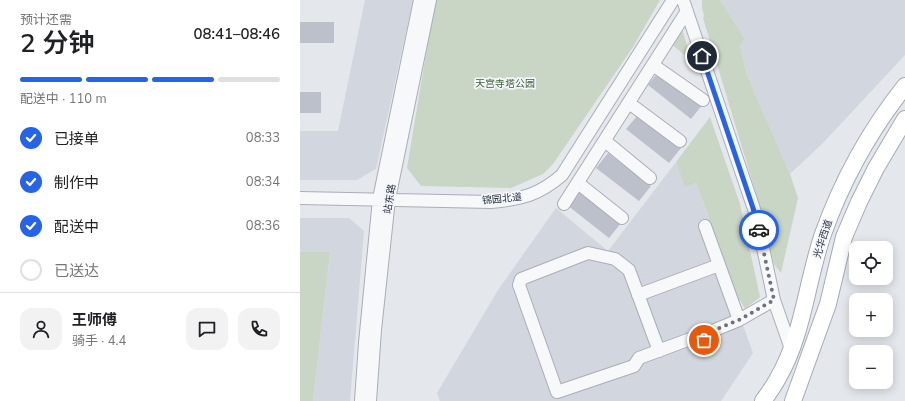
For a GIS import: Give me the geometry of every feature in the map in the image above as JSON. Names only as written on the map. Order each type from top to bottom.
[{"type":"main road","name":"光华西道","points":[[763,401],[779,378],[791,349],[823,235],[845,181],[860,152],[905,86]]},
{"type":"main road","name":"光华西道","points":[[793,401],[828,304],[844,237],[876,168],[905,119]]},
{"type":"street","name":"站东路","points":[[361,401],[365,343],[384,199],[420,0]]},
{"type":"street","name":"站东路","points":[[370,401],[384,199],[430,0]]},
{"type":"street","name":"锦园北道","points":[[300,198],[492,202],[517,200],[534,194],[550,185],[562,175],[673,0]]},
{"type":"street","points":[[564,204],[653,65],[685,5]]},
{"type":"street","points":[[685,5],[756,215],[774,300],[791,349]]},
{"type":"street","points":[[653,65],[703,100]]},
{"type":"street","points":[[629,103],[680,141]]},
{"type":"street","points":[[605,141],[650,178]]},
{"type":"street","points":[[578,183],[622,218]]},
{"type":"street","points":[[705,226],[739,320]]},
{"type":"street","points":[[659,350],[629,270],[615,258],[588,253],[521,279],[519,285],[557,392],[634,366],[639,358],[693,338],[693,334],[696,331],[702,331],[705,334],[739,320],[774,300]]},
{"type":"street","points":[[638,295],[719,265]]},
{"type":"shaded area","points":[[365,0],[413,0],[376,169],[357,180],[300,180],[300,131],[338,131]]},
{"type":"shaded area","points":[[720,0],[905,0],[905,55],[823,143],[790,174],[747,75],[740,46],[745,39]]},
{"type":"shaded area","points":[[676,162],[685,186],[696,183],[709,219],[705,220],[753,353],[721,401],[440,401],[437,393],[498,290],[556,208],[608,251]]},
{"type":"shaded area","points":[[300,218],[349,218],[364,231],[350,401],[313,401],[330,253],[300,252]]},
{"type":"green space","name":"天宫寺塔公园","points":[[435,0],[660,0],[633,47],[553,164],[543,174],[511,188],[421,186],[407,168]]},
{"type":"green space","points":[[702,0],[720,0],[745,39],[740,46],[747,75],[790,174],[798,198],[781,273],[774,264],[757,197],[703,18]]},
{"type":"green space","points":[[681,26],[692,61],[671,44]]},
{"type":"green space","points":[[710,117],[740,204],[760,297],[745,309],[740,300],[734,302],[705,219],[709,218],[696,183],[685,187],[676,162]]},
{"type":"green space","points":[[300,252],[330,252],[313,401],[300,401]]},
{"type":"building","points":[[300,22],[334,22],[334,43],[300,43]]},
{"type":"building","points":[[660,70],[703,104],[691,119],[648,85]]},
{"type":"building","points":[[300,92],[321,92],[321,113],[300,113]]},
{"type":"building","points":[[638,115],[681,148],[669,163],[626,129]]},
{"type":"building","points":[[608,153],[651,186],[639,201],[596,168]]},
{"type":"building","points":[[578,190],[621,223],[609,238],[567,205]]},
{"type":"way so far","points":[[704,340],[705,334],[739,320],[774,300],[759,230]]},
{"type":"route","points":[[702,56],[756,215],[759,230]]}]
